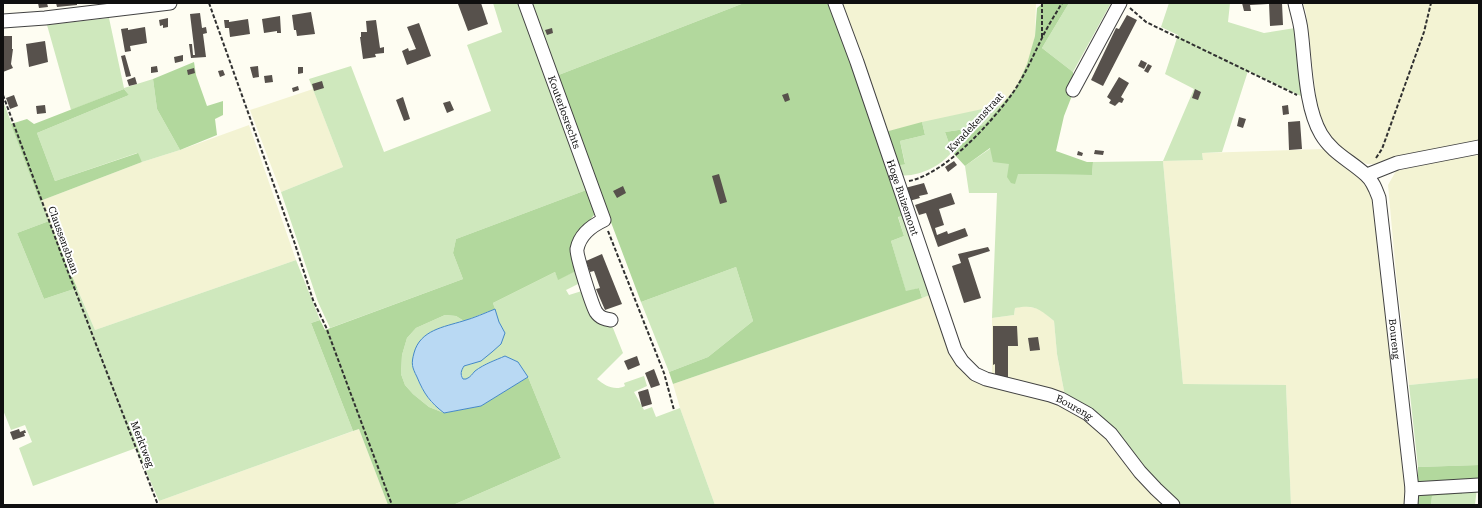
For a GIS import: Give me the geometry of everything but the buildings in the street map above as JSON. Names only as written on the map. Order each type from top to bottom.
[{"type":"street","points":[[3,20],[82,8],[170,3]]},
{"type":"street","name":"Kouterlosrechts","points":[[525,3],[604,220]]},
{"type":"street","name":"Hoge Buizemont","points":[[835,3],[955,350],[968,368],[975,374],[986,379]]},
{"type":"street","name":"Boureng","points":[[1295,3],[1301,27],[1309,101],[1314,119],[1321,135],[1340,156],[1367,175],[1374,185],[1379,198],[1412,489],[1411,505]]},
{"type":"street","points":[[1073,90],[1124,5]]},
{"type":"street","points":[[1367,175],[1397,163],[1479,147]]},
{"type":"street","points":[[604,220],[590,227],[581,238],[577,250],[579,262],[596,312],[602,319],[612,320]]},
{"type":"street","name":"Boureng","points":[[986,379],[1050,395],[1068,402],[1088,414],[1111,434],[1140,472],[1173,505]]},
{"type":"street","points":[[1412,489],[1479,485]]},
{"type":"path","points":[[209,3],[295,244],[313,300],[326,327],[392,505]]},
{"type":"path","points":[[1042,3],[1042,39]]},
{"type":"path","name":"Kwadekenstraat","points":[[898,184],[920,179],[957,155],[994,116],[1012,94],[1062,3]]},
{"type":"path","points":[[1367,175],[1382,149],[1424,32],[1431,3]]},
{"type":"path","points":[[1124,5],[1146,22],[1309,101]]},
{"type":"path","name":"Claussensbaan","points":[[3,95],[113,389]]},
{"type":"path","points":[[604,220],[664,373],[674,410]]},
{"type":"path","name":"Merktweg","points":[[113,389],[158,505]]},
{"type":"green space","points":[[493,3],[519,3],[589,189],[456,239],[453,253],[463,279],[330,328],[318,302],[281,192],[343,167],[309,79],[351,66],[384,152],[491,111],[467,45],[502,32]]},
{"type":"green space","points":[[531,3],[744,3],[556,76]]},
{"type":"green space","points":[[744,3],[830,3],[905,214],[898,217],[904,236],[891,241],[906,291],[919,288],[922,298],[673,384],[669,372],[708,357],[753,321],[736,267],[641,302],[556,76]]},
{"type":"green space","points":[[840,3],[1036,3],[1035,36],[1028,64],[1016,88],[1001,105],[885,132]]},
{"type":"green space","points":[[1043,3],[1069,3],[1042,48],[1073,72],[1073,93],[1064,116],[1056,151],[1087,162],[1093,162],[1092,175],[1018,174],[1015,184],[1011,183],[1007,177],[1009,164],[993,162],[990,148],[965,166],[952,152],[945,132],[984,125],[1016,88],[1027,64],[1035,36],[1037,8]]},
{"type":"green space","points":[[1069,3],[1111,3],[1073,72],[1042,48]]},
{"type":"green space","points":[[1169,3],[1230,3],[1228,22],[1264,33],[1295,28],[1305,98],[1248,71],[1222,152],[1202,153],[1203,160],[1163,161],[1194,89],[1165,74],[1178,35],[1161,27]]},
{"type":"green space","points":[[1303,3],[1479,3],[1479,144],[1379,164],[1367,164],[1346,154],[1328,133],[1320,116],[1316,97],[1306,12]]},
{"type":"green space","points":[[109,18],[124,88],[153,79],[157,109],[180,150],[142,162],[137,153],[55,181],[37,133],[129,95],[124,89],[71,110],[47,25]]},
{"type":"green space","points":[[194,62],[196,75],[207,106],[223,101],[223,115],[215,119],[217,135],[180,150],[157,109],[153,79]]},
{"type":"green space","points":[[124,89],[129,95],[37,133],[55,181],[138,153],[142,162],[40,201],[11,124],[27,119],[34,124]]},
{"type":"green space","points":[[313,89],[343,167],[281,192],[250,110]]},
{"type":"green space","points":[[3,101],[49,221],[17,233],[44,299],[77,288],[95,330],[296,260],[320,320],[311,323],[353,431],[159,501],[136,448],[33,486],[19,448],[32,442],[25,425],[11,430],[3,410]]},
{"type":"green space","points":[[1001,105],[984,125],[945,132],[952,152],[942,162],[921,173],[913,175],[899,175],[896,166],[905,163],[900,141],[925,135],[922,122]]},
{"type":"green space","points":[[922,122],[925,135],[900,141],[905,164],[896,166],[885,132]]},
{"type":"green space","points":[[249,125],[296,260],[95,330],[40,201],[142,162]]},
{"type":"green space","points":[[991,148],[1009,163],[1018,174],[1092,175],[1093,162],[1163,161],[1183,384],[1286,385],[1291,505],[1182,505],[1065,396],[1057,354],[1054,321],[1045,313],[1032,307],[1015,308],[1014,315],[992,318],[997,193],[969,193],[965,166]]},
{"type":"green space","points":[[1323,149],[1364,181],[1373,198],[1376,214],[1393,381],[1408,480],[1407,505],[1291,505],[1286,385],[1183,384],[1163,161],[1203,160],[1202,153]]},
{"type":"green space","points":[[1479,155],[1479,378],[1409,385],[1396,273],[1388,185],[1396,171],[1454,158]]},
{"type":"green space","points":[[589,189],[597,209],[594,215],[577,235],[578,270],[558,280],[555,272],[493,303],[495,309],[464,321],[456,316],[445,315],[416,328],[407,338],[402,355],[401,374],[405,385],[413,394],[429,407],[444,413],[481,406],[528,377],[561,458],[453,505],[388,505],[359,429],[353,431],[311,323],[320,320],[325,330],[463,279],[453,253],[456,239]]},
{"type":"green space","points":[[905,214],[930,295],[922,298],[919,288],[906,292],[891,241],[904,236],[898,216]]},
{"type":"green space","points":[[49,221],[77,288],[44,299],[17,233]]},
{"type":"green space","points":[[736,267],[753,321],[708,357],[669,372],[641,302]]},
{"type":"green space","points":[[578,270],[582,282],[566,290],[569,295],[585,290],[611,323],[623,353],[597,379],[607,386],[618,388],[625,386],[624,383],[644,376],[647,386],[634,392],[644,410],[652,407],[656,417],[680,408],[715,505],[453,505],[561,458],[528,377],[518,362],[505,356],[482,366],[466,379],[463,379],[461,371],[464,366],[472,364],[505,333],[499,322],[493,303],[555,272],[558,279]]},
{"type":"green space","points":[[930,295],[963,368],[1053,399],[1099,428],[1169,505],[715,505],[680,408],[673,384]]},
{"type":"green space","points":[[1024,306],[1040,309],[1054,321],[1057,354],[1065,396],[992,375],[992,318],[1014,315],[1015,308]]},
{"type":"green space","points":[[445,315],[456,316],[464,321],[438,329],[412,365],[421,387],[431,402],[444,413],[429,407],[413,394],[405,385],[401,374],[402,355],[407,338],[416,328]]},
{"type":"green space","points":[[1479,378],[1479,465],[1418,467],[1409,385]]},
{"type":"green space","points":[[359,429],[388,505],[160,505],[159,501]]},
{"type":"green space","points":[[1479,465],[1479,480],[1462,481],[1462,494],[1432,496],[1431,505],[1418,505],[1418,467]]},
{"type":"green space","points":[[1477,487],[1475,505],[1431,505],[1432,496],[1462,494],[1462,489]]},
{"type":"water","points":[[495,309],[499,322],[505,333],[501,344],[481,361],[464,366],[461,376],[463,379],[466,379],[482,366],[505,356],[518,362],[528,377],[481,406],[444,413],[428,397],[414,371],[412,360],[417,345],[427,334]]}]
